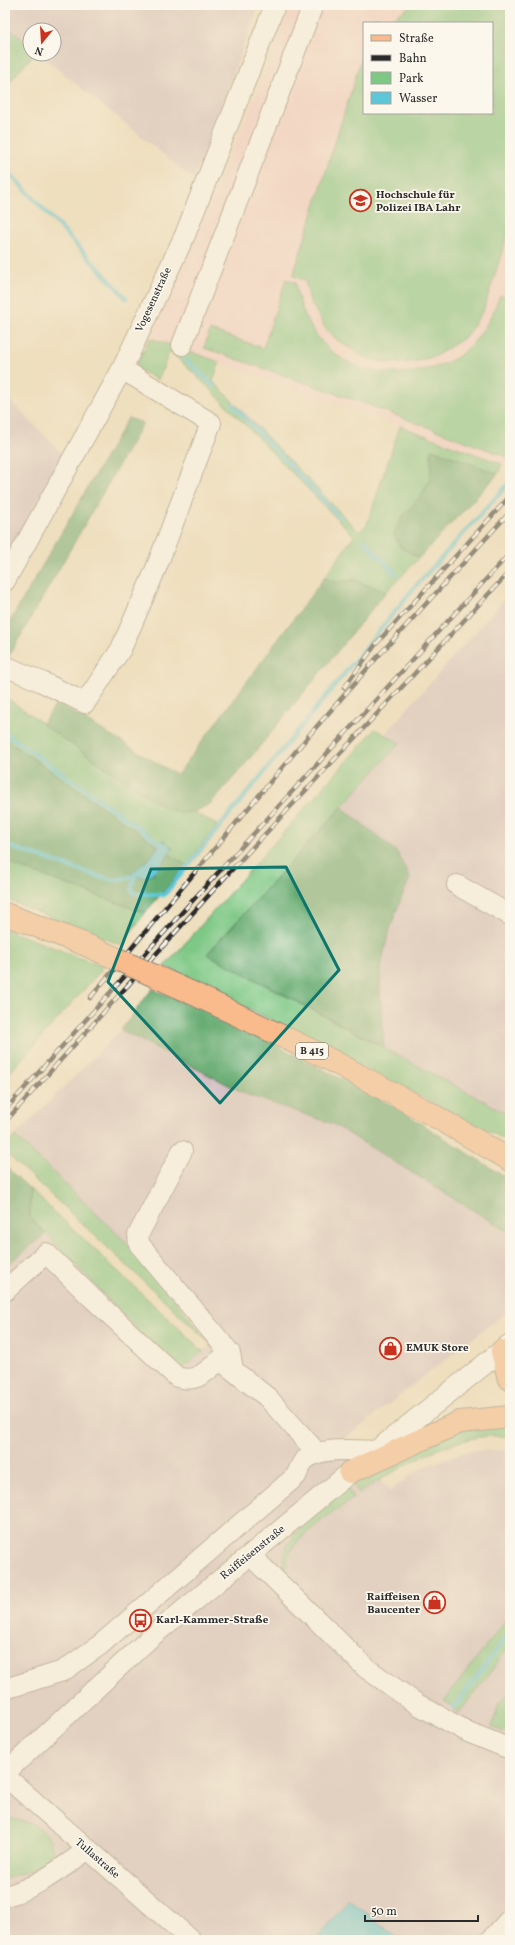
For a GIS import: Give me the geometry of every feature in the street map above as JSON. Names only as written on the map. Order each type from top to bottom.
[{"type":"main road","name":"B 415","points":[[5,914],[84,944],[190,992],[325,1057],[430,1114],[510,1160]]},
{"type":"main road","points":[[507,1351],[510,1379]]},
{"type":"main road","points":[[350,1472],[460,1422],[510,1417]]},
{"type":"street","name":"Vogesenstraße","points":[[5,581],[122,369],[185,235],[276,5]]},
{"type":"street","points":[[182,345],[313,5]]},
{"type":"street","points":[[5,666],[85,703],[121,649],[155,571],[210,423],[122,369]]},
{"type":"street","points":[[457,885],[510,915]]},
{"type":"street","points":[[5,1291],[46,1253],[90,1297],[178,1377],[189,1380],[200,1377],[227,1364],[230,1353],[139,1244],[138,1235],[182,1151]]},
{"type":"street","name":"Raiffeisenstraße","points":[[5,1773],[152,1637],[376,1451],[507,1351]]},
{"type":"street","points":[[227,1364],[267,1397],[318,1454]]},
{"type":"street","points":[[5,1689],[63,1671],[100,1645],[296,1476],[303,1462],[318,1454],[347,1449],[376,1451]]},
{"type":"street","points":[[251,1556],[366,1668],[424,1707],[468,1732],[510,1749]]},
{"type":"street","name":"Tullastraße","points":[[5,1776],[87,1850],[191,1940]]},
{"type":"street","points":[[5,1896],[18,1893],[61,1869],[87,1850]]},
{"type":"street","points":[[491,1940],[510,1918]]},
{"type":"highlighted area","points":[[286,867],[339,970],[220,1103],[108,982],[151,869]]},
{"type":"shaded area","points":[[5,5],[259,5],[194,179],[49,62],[62,62],[62,22],[22,22],[22,39],[5,24]]},
{"type":"shaded area","name":"Hochschule für Polizei IBA Lahr","points":[[289,5],[510,5],[510,467],[400,426],[150,338],[174,289],[271,59]]},
{"type":"shaded area","points":[[5,395],[63,454],[5,559]]},
{"type":"shaded area","points":[[510,593],[510,1115],[207,954],[400,743],[385,734]]},
{"type":"shaded area","points":[[121,1030],[248,1095],[333,1124],[510,1233],[510,1309],[343,1440],[390,1491],[419,1469],[466,1451],[510,1450],[510,1615],[444,1701],[459,1713],[510,1646],[510,1940],[5,1940],[5,1267],[45,1234],[171,1365],[183,1369],[214,1342],[130,1246],[15,1136]]},
{"type":"green space","points":[[412,5],[499,5],[510,11],[510,227],[484,309],[464,338],[436,356],[418,361],[400,363],[383,362],[365,358],[337,340],[325,328],[310,301],[305,280],[293,276],[363,53],[363,114],[493,114],[493,22],[373,22],[375,17],[389,21]]},
{"type":"green space","points":[[5,24],[22,39],[22,62],[27,62],[5,87]]},
{"type":"green space","points":[[286,279],[295,282],[300,303],[308,322],[319,339],[333,352],[349,363],[368,370],[388,373],[423,370],[441,365],[457,357],[478,337],[493,313],[500,295],[510,299],[510,458],[355,400],[204,348],[210,330],[263,348]]},
{"type":"green space","points":[[150,338],[220,362],[213,381],[359,532],[367,524],[400,426],[502,464],[498,474],[432,449],[431,471],[427,485],[415,503],[401,519],[400,547],[419,558],[386,592],[355,580],[336,582],[324,578],[354,536],[210,389],[170,351],[158,380],[135,368]]},
{"type":"green space","points":[[128,418],[143,423],[5,663],[5,630]]},
{"type":"green space","points":[[432,449],[498,474],[419,558],[400,547],[394,535],[401,520],[426,488],[430,474]]},
{"type":"green space","points":[[324,578],[336,582],[355,580],[386,592],[242,768],[210,804],[194,812],[182,813],[165,808],[42,724],[57,703],[177,775]]},
{"type":"green space","points":[[5,697],[165,808],[182,813],[194,812],[217,825],[186,865],[169,854],[173,848],[162,840],[158,846],[5,739]]},
{"type":"green space","points":[[375,729],[400,743],[207,954],[510,1115],[510,1142],[165,966]]},
{"type":"green space","points":[[5,739],[158,846],[150,858],[132,873],[154,873],[169,854],[186,865],[145,913],[5,862]]},
{"type":"green space","points":[[342,807],[397,852],[410,878],[389,932],[383,960],[380,1004],[384,1047],[207,954]]},
{"type":"green space","points":[[5,862],[145,913],[121,945],[5,899]]},
{"type":"green space","points":[[5,929],[104,967],[5,1078]]},
{"type":"green space","points":[[152,989],[222,1017],[397,1108],[510,1180],[510,1233],[333,1124],[248,1095],[121,1030]]},
{"type":"green space","points":[[15,1136],[130,1246],[211,1344],[5,1152],[5,1147]]},
{"type":"green space","points":[[5,1166],[30,1189],[30,1217],[45,1234],[5,1267]]},
{"type":"green space","points":[[30,1189],[203,1351],[183,1369],[171,1365],[30,1217]]},
{"type":"green space","points":[[510,1424],[510,1437],[491,1436],[451,1444],[431,1452],[393,1472],[359,1493],[353,1484],[379,1466],[460,1430]]},
{"type":"green space","points":[[347,1488],[354,1498],[324,1519],[302,1537],[294,1547],[289,1556],[287,1566],[284,1568],[282,1566],[286,1547],[305,1521]]},
{"type":"green space","points":[[510,1615],[510,1646],[459,1713],[444,1701]]},
{"type":"green space","points":[[510,1692],[510,1734],[492,1727],[499,1704]]},
{"type":"green space","points":[[9,1818],[23,1821],[42,1830],[50,1841],[52,1851],[48,1864],[5,1879],[5,1819]]},
{"type":"water","points":[[163,840],[173,848],[161,865],[150,875],[144,877],[138,877],[131,873],[150,858]]},
{"type":"water","points":[[349,1899],[400,1940],[316,1940]]},
{"type":"waterway","points":[[5,168],[126,298]]},
{"type":"waterway","points":[[186,360],[214,386]]},
{"type":"waterway","points":[[233,405],[340,518]]},
{"type":"waterway","points":[[5,845],[97,876],[115,880],[135,876],[131,890],[135,893],[164,895],[414,588],[510,482]]},
{"type":"waterway","points":[[363,540],[396,574]]},
{"type":"waterway","points":[[5,733],[160,843]]},
{"type":"waterway","points":[[454,1707],[510,1632]]},
{"type":"railway","points":[[344,688],[376,644],[510,496]]},
{"type":"railway","points":[[90,998],[311,733],[381,653],[510,512]]},
{"type":"railway","points":[[5,1110],[194,899],[510,553]]},
{"type":"railway","points":[[5,1122],[226,876],[510,571]]},
{"type":"place","name":"Hochschule für Polizei IBA Lahr","points":[[361,201]]},
{"type":"place","name":"EMUK Store","points":[[391,1348]]},
{"type":"place","name":"Raiffeisen Baucenter","points":[[435,1603]]},
{"type":"place","name":"Karl-Kammer-Straße","points":[[141,1620]]}]
